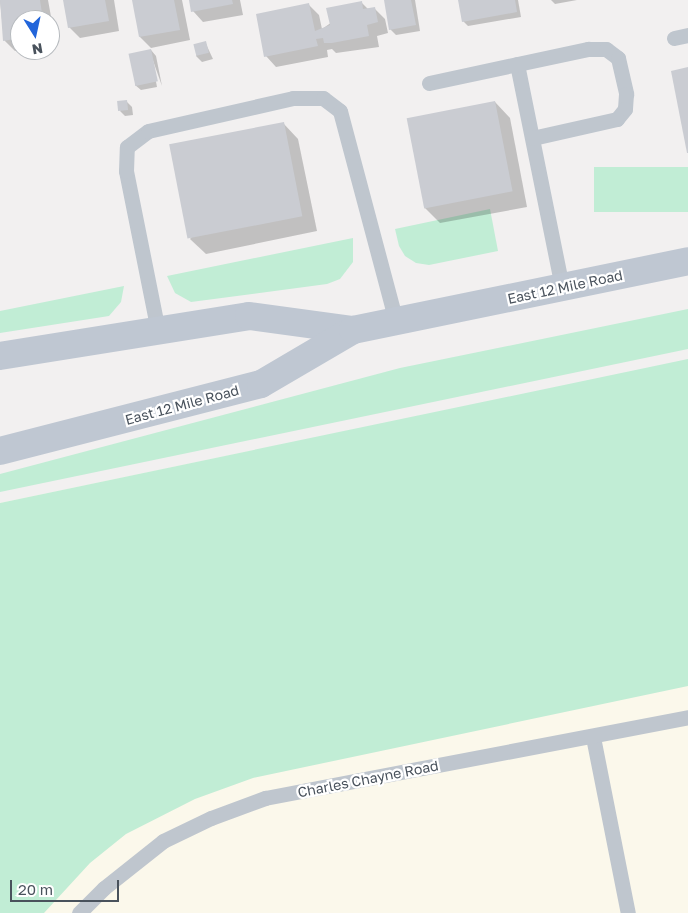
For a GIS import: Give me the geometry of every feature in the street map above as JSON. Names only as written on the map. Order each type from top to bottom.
[{"type":"main road","name":"East 12 Mile Road","points":[[0,451],[261,384],[353,330],[688,261]]},
{"type":"main road","name":"East 12 Mile Road","points":[[0,356],[249,316],[353,330]]},
{"type":"lane","points":[[429,83],[517,64],[606,48],[618,58],[626,94],[625,109],[617,119],[533,138]]},
{"type":"lane","points":[[517,64],[562,287]]},
{"type":"lane","points":[[158,331],[126,170],[127,147],[148,130],[293,98],[323,98],[340,111],[396,321]]},
{"type":"lane","name":"Charles Chayne Road","points":[[79,913],[104,888],[163,841],[211,818],[265,798],[593,737],[688,716]]},
{"type":"lane","points":[[593,737],[628,913]]},
{"type":"shaded area","points":[[688,360],[688,913],[0,913],[0,503]]},
{"type":"green space","points":[[594,167],[688,167],[688,212],[594,212]]},
{"type":"green space","points":[[490,209],[498,251],[429,265],[416,263],[405,256],[399,246],[395,229]]},
{"type":"green space","points":[[353,238],[353,262],[340,279],[327,284],[191,302],[175,293],[167,276]]},
{"type":"green space","points":[[124,286],[121,302],[109,316],[0,333],[0,311]]},
{"type":"green space","points":[[688,309],[688,349],[0,492],[0,474],[400,368]]},
{"type":"green space","points":[[688,359],[688,686],[253,778],[195,799],[126,834],[90,863],[44,913],[0,913],[0,503]]},
{"type":"building","points":[[0,0],[40,0],[42,10],[10,10],[10,40],[3,41]]},
{"type":"building","points":[[63,0],[105,0],[109,21],[68,28]]},
{"type":"building","points":[[132,0],[174,0],[180,30],[139,37]]},
{"type":"building","points":[[189,0],[232,0],[233,4],[191,12]]},
{"type":"building","points":[[384,0],[411,0],[416,25],[389,30]]},
{"type":"building","points":[[458,0],[515,0],[517,12],[462,22]]},
{"type":"building","points":[[362,1],[363,9],[375,7],[378,22],[367,25],[369,36],[332,43],[324,43],[323,38],[316,39],[318,46],[264,57],[256,14],[309,3],[315,31],[330,25],[326,8]]},
{"type":"building","points":[[206,41],[209,53],[196,56],[193,44]]},
{"type":"building","points":[[151,49],[158,81],[135,86],[129,54]]},
{"type":"building","points":[[688,67],[688,153],[687,153],[671,71]]},
{"type":"building","points":[[127,100],[128,110],[118,111],[117,101]]},
{"type":"building","points":[[495,101],[513,191],[424,208],[407,118]]},
{"type":"building","points":[[284,122],[302,216],[187,239],[169,144]]}]
